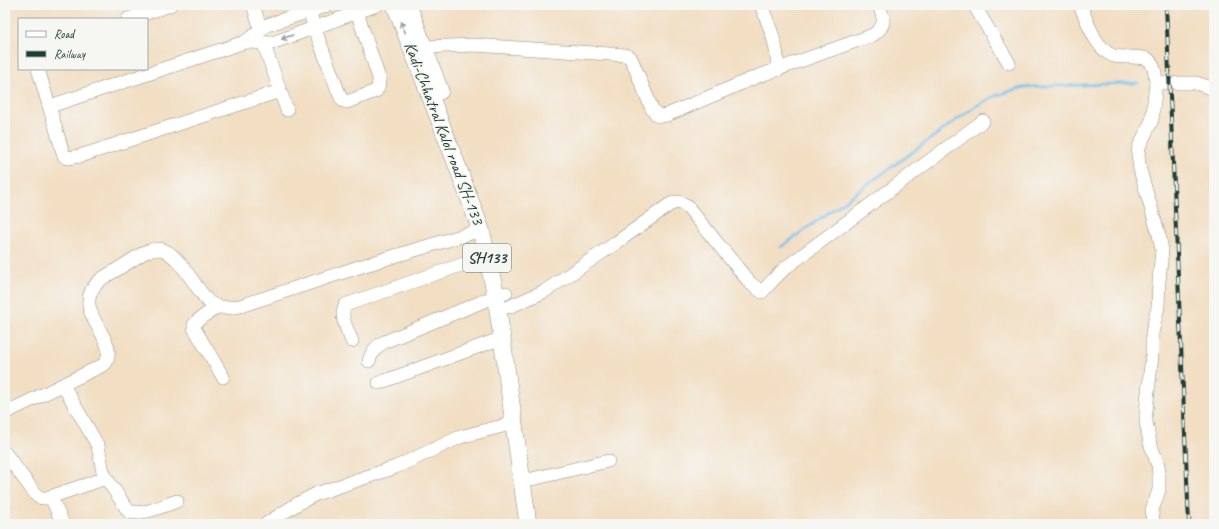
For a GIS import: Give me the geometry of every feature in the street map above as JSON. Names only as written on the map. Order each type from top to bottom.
[{"type":"main road","name":"Kadi-Chhatral Kalol road SH-133","points":[[394,5],[481,230],[487,256],[503,299],[502,338],[528,524]]},
{"type":"main road","name":"Kadi-Chhatral Kalol road SH-133","points":[[408,5],[490,227],[497,251],[503,299],[525,418],[539,524]]},
{"type":"street","points":[[131,18],[170,5]]},
{"type":"street","points":[[253,5],[287,110]]},
{"type":"street","points":[[50,106],[262,36],[267,25],[309,8],[328,5]]},
{"type":"street","points":[[262,36],[272,42],[377,5]]},
{"type":"street","points":[[761,5],[776,46],[778,56],[777,70]]},
{"type":"street","points":[[424,46],[474,45],[625,54],[630,57],[633,63],[652,109],[658,116],[662,116],[756,77],[873,35],[881,30],[883,25],[883,17],[879,5]]},
{"type":"street","points":[[974,5],[1009,62]]},
{"type":"street","points":[[1080,5],[1095,37],[1105,51],[1114,56],[1143,57],[1148,59],[1166,83]]},
{"type":"street","points":[[309,8],[314,28],[340,96],[343,101],[348,102],[376,91],[379,83],[379,78],[357,12]]},
{"type":"street","points":[[38,70],[64,156],[67,158],[71,158],[280,91]]},
{"type":"street","points":[[1166,83],[1196,83],[1214,89]]},
{"type":"street","points":[[1153,524],[1152,510],[1159,490],[1159,474],[1158,465],[1150,443],[1146,422],[1146,412],[1152,355],[1152,333],[1158,308],[1162,250],[1140,170],[1138,155],[1139,147],[1152,120],[1166,83]]},
{"type":"street","points":[[369,362],[372,352],[376,346],[384,342],[503,299],[545,291],[613,245],[659,211],[676,202],[687,206],[750,283],[762,292],[785,268],[983,121]]},
{"type":"street","points":[[5,413],[105,364],[108,359],[109,352],[94,322],[89,308],[89,299],[92,289],[98,282],[145,252],[161,249],[169,253],[176,259],[209,302],[228,308],[240,306],[362,266],[481,230]]},
{"type":"street","points":[[352,341],[343,316],[342,310],[345,305],[487,256]]},
{"type":"street","points":[[218,306],[197,321],[194,328],[223,377]]},
{"type":"street","points":[[379,383],[502,338]]},
{"type":"street","points":[[63,385],[98,446],[106,478],[129,512],[143,512],[177,501]]},
{"type":"street","points":[[266,524],[297,504],[316,494],[396,467],[460,437],[514,423]]},
{"type":"street","points":[[5,452],[37,496],[42,498],[50,497],[106,478]]},
{"type":"street","points":[[532,479],[608,461]]},
{"type":"street","points":[[50,497],[63,524]]},
{"type":"waterway","points":[[781,247],[976,106],[993,97],[1026,87],[1138,83]]},
{"type":"railway","points":[[1166,5],[1189,524]]}]
